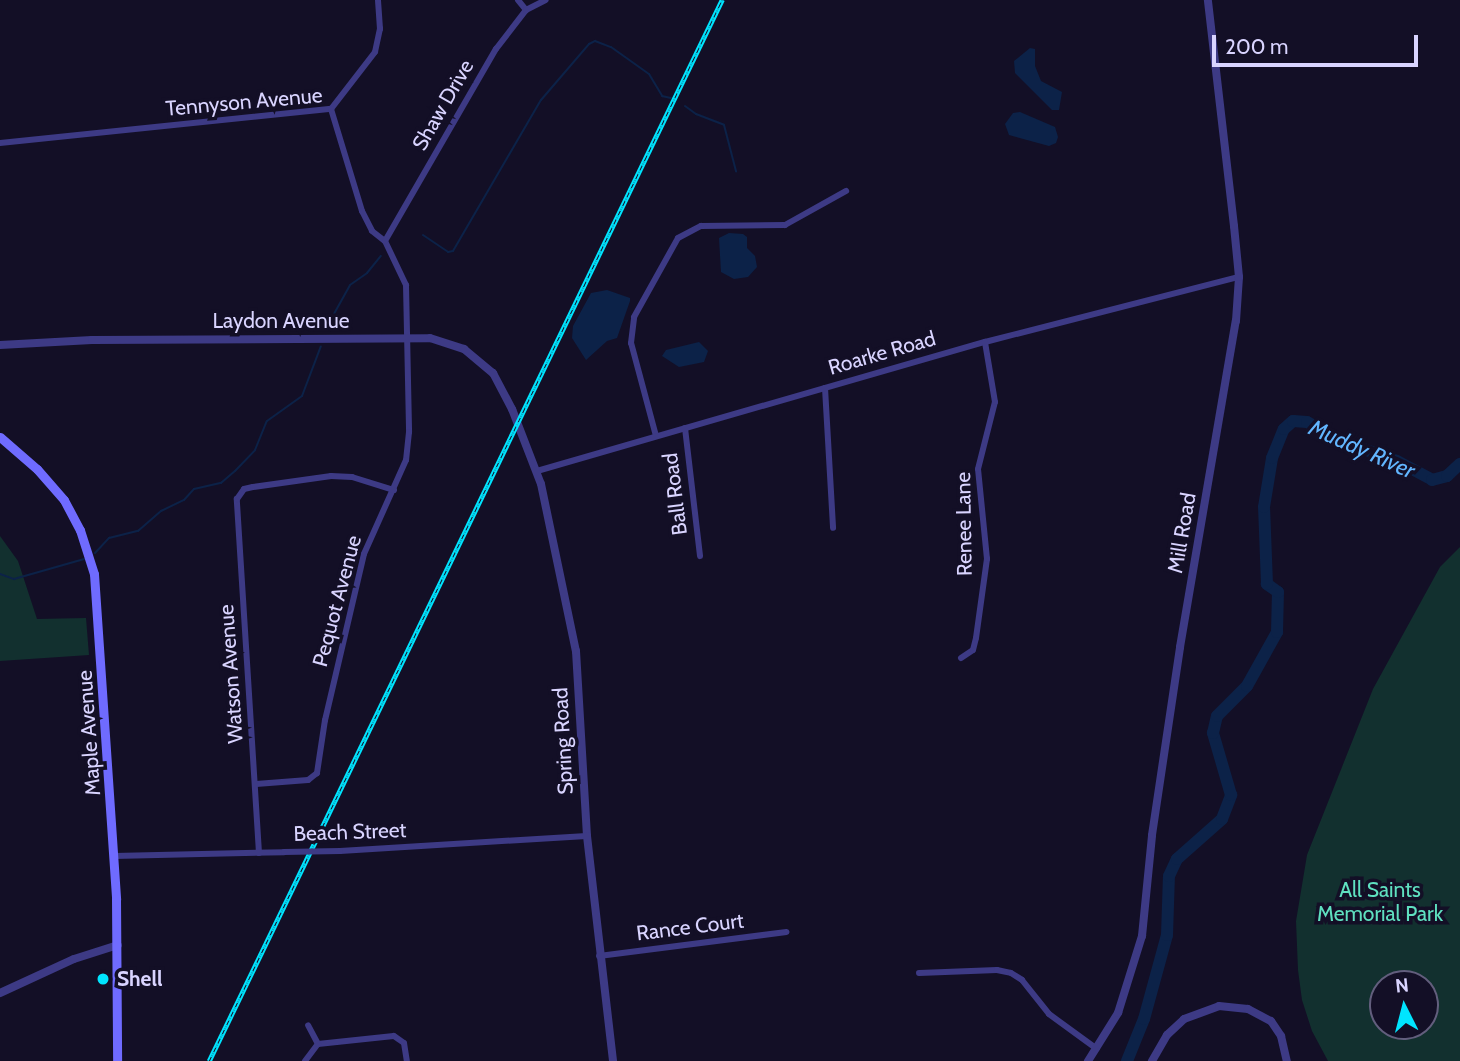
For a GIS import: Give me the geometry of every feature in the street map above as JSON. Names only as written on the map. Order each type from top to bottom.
[{"type":"main road","name":"Maple Avenue","points":[[0,437],[37,469],[64,500],[80,530],[91,560],[101,658],[114,856],[118,945],[117,1061]]},
{"type":"street","points":[[331,109],[375,52],[380,29],[378,0]]},
{"type":"street","points":[[518,0],[526,10]]},
{"type":"street","name":"Shaw Drive","points":[[385,241],[496,49],[526,10],[546,0]]},
{"type":"street","name":"Mill Road","points":[[1088,1061],[1118,1013],[1142,936],[1154,822],[1180,647],[1236,321],[1238,277],[1208,0]]},
{"type":"street","name":"Tennyson Avenue","points":[[0,142],[331,109],[362,211],[372,230],[385,241],[406,285],[407,337]]},
{"type":"street","points":[[656,436],[631,343],[634,317],[678,238],[701,226],[785,225],[846,191]]},
{"type":"street","name":"Roarke Road","points":[[537,471],[985,342],[1238,277]]},
{"type":"street","name":"Laydon Avenue","points":[[0,345],[92,340],[407,337],[443,340],[474,354],[499,382],[518,425]]},
{"type":"street","name":"Pequot Avenue","points":[[256,784],[315,776],[330,699],[365,554],[394,489],[408,448],[407,337]]},
{"type":"street","name":"Renee Lane","points":[[961,658],[973,650],[987,559],[978,469],[995,402],[985,342]]},
{"type":"street","points":[[825,388],[833,528]]},
{"type":"street","name":"Spring Road","points":[[518,425],[537,471],[576,651],[587,836],[613,1061]]},
{"type":"street","name":"Ball Road","points":[[685,428],[699,556]]},
{"type":"street","name":"Watson Avenue","points":[[260,853],[238,515],[239,493],[253,486],[342,476],[394,489]]},
{"type":"street","name":"Beach Street","points":[[114,856],[340,851],[587,836]]},
{"type":"street","name":"Rance Court","points":[[599,956],[786,932]]},
{"type":"street","points":[[0,993],[74,959],[118,945]]},
{"type":"street","points":[[919,973],[997,970],[1011,973],[1022,980],[1049,1014],[1097,1049]]},
{"type":"street","points":[[1152,1061],[1167,1035],[1184,1019],[1205,1009],[1226,1006],[1248,1009],[1271,1021],[1281,1036],[1287,1061]]},
{"type":"street","points":[[308,1025],[318,1044]]},
{"type":"street","points":[[305,1061],[318,1044],[394,1036],[404,1043],[407,1061]]},
{"type":"green space","points":[[0,536],[18,561],[37,619],[86,618],[89,655],[0,661]]},
{"type":"green space","name":"All Saints Memorial Park","points":[[1460,547],[1460,1061],[1328,1061],[1312,1031],[1302,1000],[1296,921],[1307,855],[1373,689],[1440,567]]},
{"type":"water","points":[[1030,48],[1035,49],[1035,66],[1041,81],[1062,92],[1059,110],[1052,110],[1015,73],[1014,61]]},
{"type":"water","points":[[1020,112],[1055,127],[1058,137],[1056,143],[1049,146],[1009,135],[1005,124],[1013,113]]},
{"type":"water","points":[[729,233],[747,237],[747,248],[755,256],[757,267],[748,277],[734,279],[721,272],[719,238]]},
{"type":"water","points":[[607,290],[630,298],[630,301],[617,338],[607,341],[586,360],[572,338],[573,326],[591,293]]},
{"type":"water","points":[[699,342],[708,351],[704,362],[679,367],[662,356],[666,350]]},
{"type":"waterway","points":[[423,235],[448,252],[453,251],[541,100],[589,44],[595,41],[611,47],[649,74],[662,96],[671,98]]},
{"type":"waterway","points":[[685,106],[696,114],[724,125],[736,171]]},
{"type":"waterway","points":[[325,330],[350,285],[367,273],[381,256]]},
{"type":"waterway","points":[[95,553],[109,538],[138,531],[161,511],[184,500],[194,489],[221,483],[235,471],[255,450],[267,421],[302,396],[321,346]]},
{"type":"waterway","name":"Muddy River","points":[[1127,1061],[1144,1019],[1167,935],[1169,876],[1177,859],[1222,819],[1231,795],[1213,733],[1217,716],[1247,686],[1277,632],[1278,592],[1267,584],[1264,507],[1272,458],[1284,429],[1293,421],[1307,422],[1344,442],[1397,461],[1432,480],[1447,476],[1460,464]]},
{"type":"waterway","points":[[0,574],[14,579],[84,559]]},
{"type":"railway","points":[[209,1061],[722,0]]},
{"type":"place","name":"Shell","points":[[103,979]]}]
